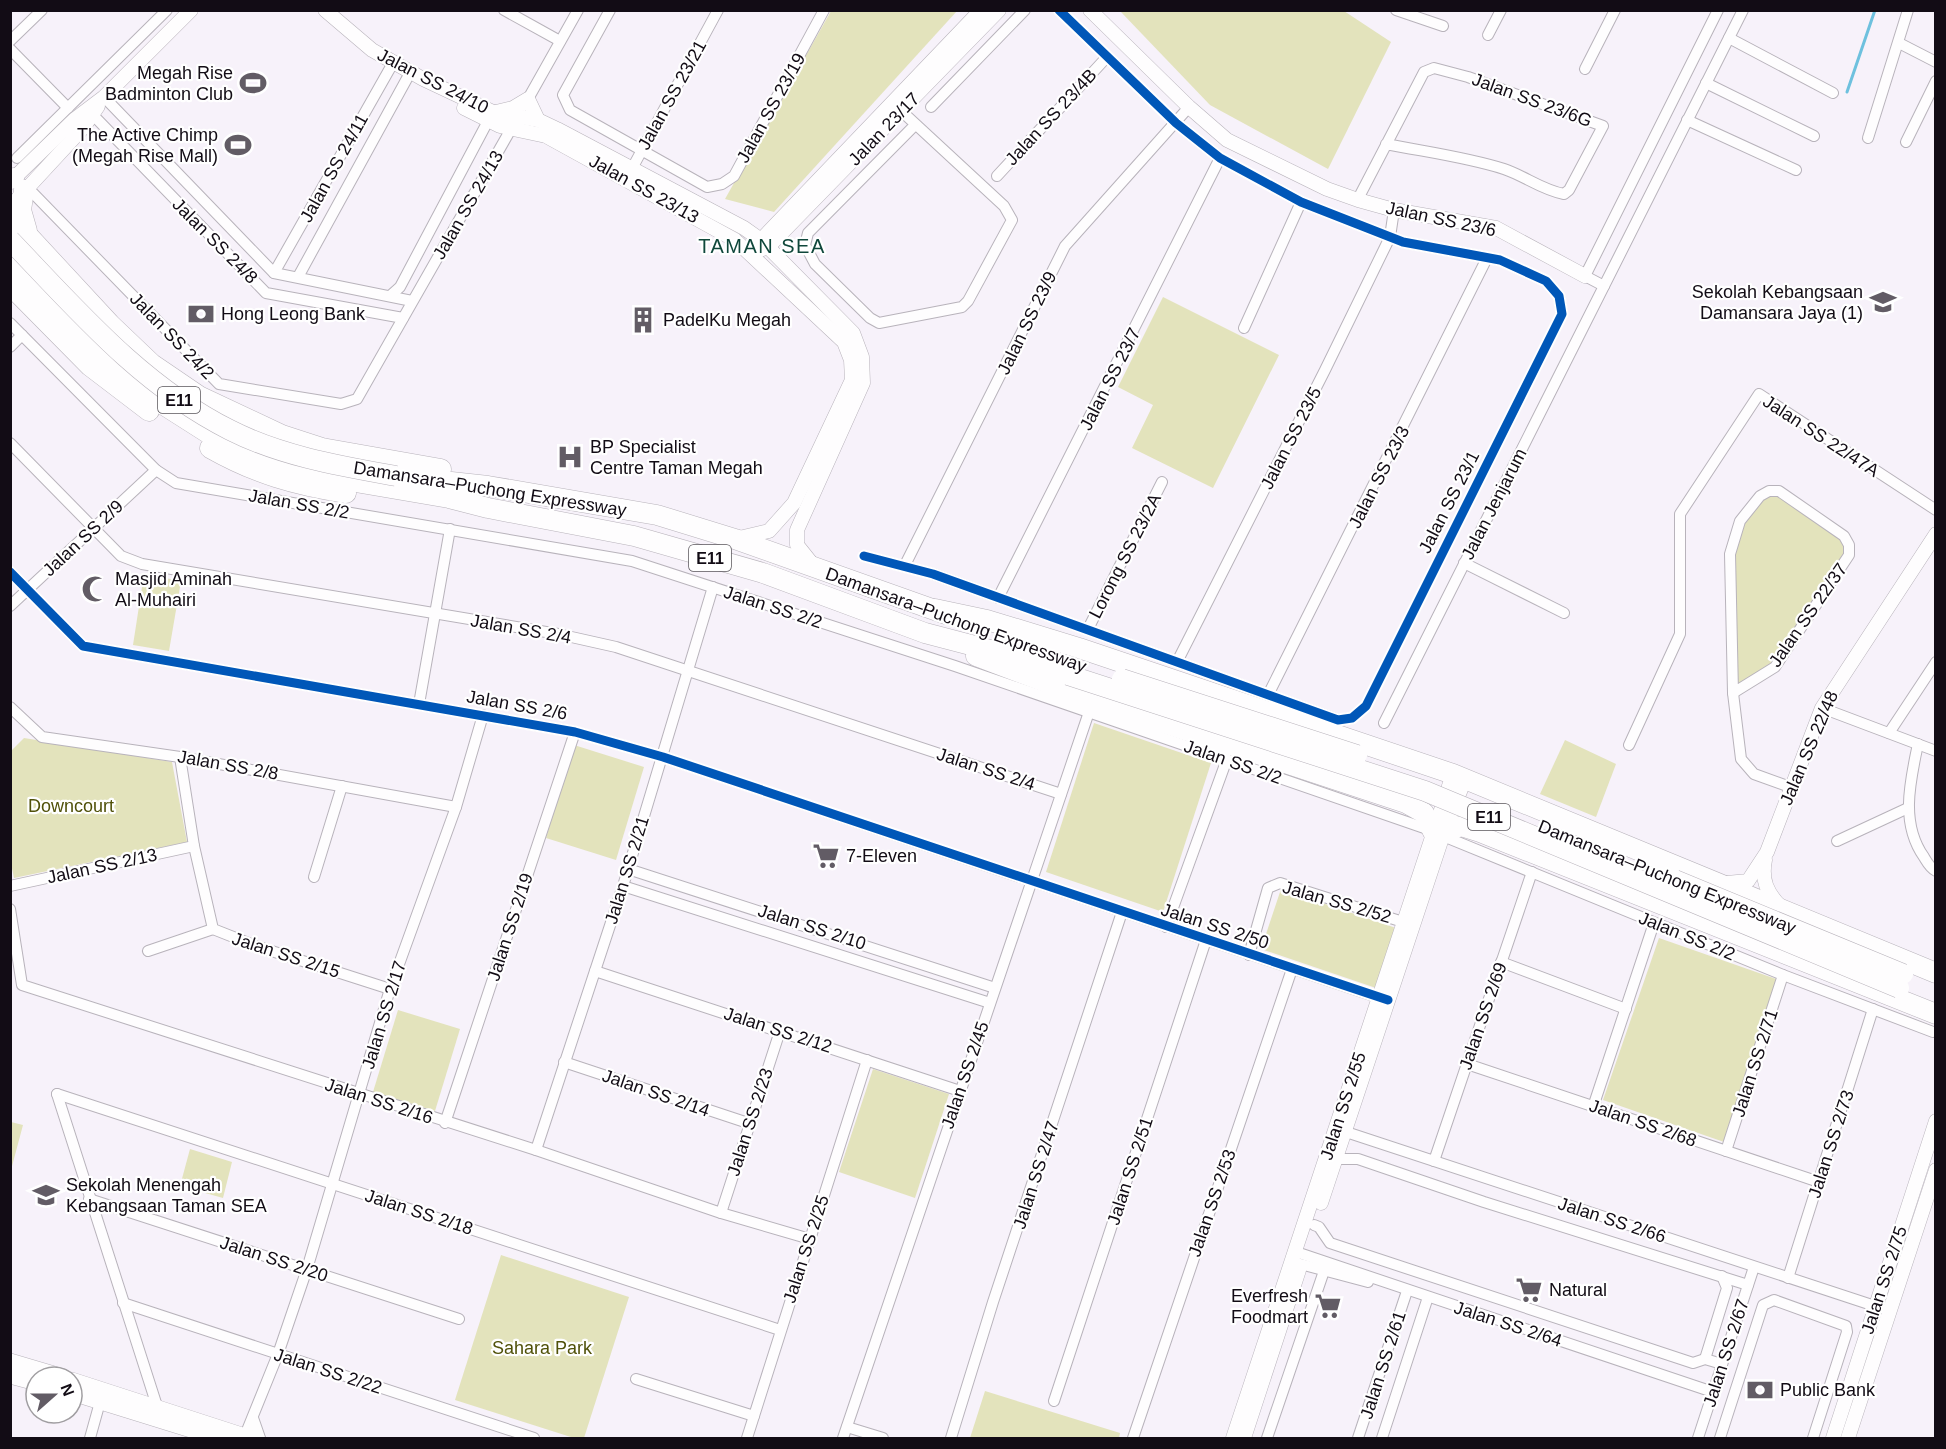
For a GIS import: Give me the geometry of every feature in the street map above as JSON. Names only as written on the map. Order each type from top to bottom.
[{"type":"highway","points":[[17,183],[21,210],[30,238]]},
{"type":"highway","points":[[10,216],[110,324],[152,364],[199,396],[241,418],[312,445],[459,472],[488,486]]},
{"type":"highway","points":[[10,246],[20,240],[30,238]]},
{"type":"highway","name":"Damansara–Puchong Expressway","points":[[10,240],[105,338],[154,383],[231,431],[280,450],[488,508],[645,539],[763,573],[925,633],[1071,669],[1429,780],[1901,981],[1935,986]]},
{"type":"highway","name":"Damansara–Puchong Expressway","points":[[10,261],[97,350],[145,393],[222,442],[277,464],[332,478],[488,486],[657,515],[935,609],[1071,669]]},
{"type":"highway","points":[[10,285],[90,366],[123,393],[172,427],[260,474],[300,486],[447,510],[488,508]]},
{"type":"highway","points":[[935,609],[987,620],[1079,648],[1459,776],[1935,973]]},
{"type":"highway","points":[[925,633],[1005,669],[1418,807],[1440,833],[1461,826],[1480,832],[1934,1016]]},
{"type":"highway","points":[[1418,807],[1428,803],[1437,789],[1429,766]]},
{"type":"highway","points":[[1480,832],[1473,822],[1470,810],[1475,798],[1489,789]]},
{"type":"highway","name":"Damansara–Puchong Expressway","points":[[1901,981],[1934,1016]]},
{"type":"main road","points":[[84,1384],[250,1438]]},
{"type":"main road","points":[[84,1385],[98,1394],[100,1402]]},
{"type":"main road","points":[[84,1397],[217,1438]]},
{"type":"street","points":[[12,36],[42,10]]},
{"type":"street","points":[[17,158],[167,10]]},
{"type":"street","points":[[10,207],[17,183],[75,119],[104,97],[191,10]]},
{"type":"street","name":"Jalan SS 24/10","points":[[326,10],[372,50],[393,63],[490,117],[515,123]]},
{"type":"street","points":[[504,10],[560,41]]},
{"type":"street","name":"Jalan SS 24/13","points":[[357,399],[578,10]]},
{"type":"street","points":[[610,10],[563,95],[570,110],[642,150]]},
{"type":"street","name":"Jalan SS 23/21","points":[[629,174],[718,10]]},
{"type":"street","name":"Jalan SS 23/19","points":[[642,150],[707,187],[722,184],[734,176],[824,10]]},
{"type":"street","name":"Jalan 23/17","points":[[898,108],[981,10]]},
{"type":"street","name":"Jalan 23/17","points":[[762,250],[782,226],[898,108],[999,10]]},
{"type":"street","points":[[931,107],[1025,10]]},
{"type":"street","points":[[1059,10],[1106,58],[1176,123],[1220,158],[1301,202],[1403,242],[1487,258]]},
{"type":"street","name":"Jalan SS 23/6","points":[[1090,10],[1189,107],[1227,140],[1327,189],[1358,200],[1394,210],[1496,228],[1585,276]]},
{"type":"street","points":[[1488,35],[1501,10]]},
{"type":"street","points":[[1585,69],[1615,10]]},
{"type":"street","points":[[1604,286],[1585,276],[1718,10]]},
{"type":"street","name":"Jalan Jenjarum","points":[[1384,723],[1743,10]]},
{"type":"street","points":[[1868,138],[1908,10]]},
{"type":"street","points":[[1399,11],[1443,26]]},
{"type":"street","points":[[1729,38],[1833,93]]},
{"type":"street","points":[[1899,42],[1935,60]]},
{"type":"street","points":[[10,49],[68,108]]},
{"type":"street","name":"Jalan SS 23/4B","points":[[996,176],[1106,58]]},
{"type":"street","name":"Jalan SS 24/11","points":[[274,273],[393,63]]},
{"type":"street","name":"Jalan SS 23/6G","points":[[1358,200],[1386,144],[1424,72],[1434,68],[1468,77],[1603,126],[1589,156],[1569,190],[1564,194],[1551,192],[1514,172],[1487,164],[1386,144]]},
{"type":"street","points":[[298,277],[410,73]]},
{"type":"street","points":[[1906,142],[1935,81]]},
{"type":"street","points":[[1706,83],[1814,136]]},
{"type":"street","points":[[17,183],[83,128],[104,97]]},
{"type":"street","name":"Jalan SS 24/8","points":[[104,97],[274,273],[412,301]]},
{"type":"street","points":[[403,318],[390,296],[400,287],[490,117],[528,99],[538,120]]},
{"type":"street","name":"Jalan SS 23/9","points":[[905,565],[1065,246],[1189,107]]},
{"type":"street","points":[[898,108],[1004,206],[1012,219],[968,301],[962,307],[879,323],[870,318],[815,264],[805,245],[808,233],[915,125]]},
{"type":"street","name":"Jalan SS 24/8","points":[[92,114],[266,293],[403,318]]},
{"type":"street","name":"Jalan SS 23/13","points":[[515,123],[538,120],[744,247],[762,250],[783,262],[853,333],[862,357],[863,383],[797,530],[797,545],[816,569]]},
{"type":"street","points":[[1688,120],[1796,170]]},
{"type":"street","name":"Jalan SS 23/13","points":[[515,123],[744,228],[844,342],[851,360],[852,380],[794,503],[770,531],[735,540]]},
{"type":"street","name":"Jalan SS 23/7","points":[[998,598],[1220,158]]},
{"type":"street","name":"Jalan SS 24/2","points":[[17,183],[219,384],[341,404],[357,399]]},
{"type":"street","points":[[1244,328],[1301,202]]},
{"type":"street","name":"Jalan SS 23/5","points":[[1177,662],[1390,237],[1394,210]]},
{"type":"street","points":[[744,228],[782,226],[783,262]]},
{"type":"street","name":"Jalan SS 23/1","points":[[1268,695],[1338,720],[1352,718],[1366,706],[1562,314],[1559,296],[1546,281],[1500,260],[1487,258]]},
{"type":"street","name":"Jalan SS 23/3","points":[[1268,695],[1487,258]]},
{"type":"street","name":"Jalan SS 2/2","points":[[10,323],[156,470],[176,483],[632,561],[1089,712],[1440,833],[1654,923],[1873,1009],[1934,1016]]},
{"type":"street","points":[[10,347],[22,335]]},
{"type":"street","name":"Jalan SS 22/47A","points":[[1629,745],[1680,634],[1680,514],[1759,394],[1935,510]]},
{"type":"street","name":"Jalan SS 2/4","points":[[10,443],[121,556],[142,564],[558,634],[616,647],[1061,794]]},
{"type":"street","name":"Jalan SS 2/9","points":[[10,606],[156,470]]},
{"type":"street","name":"Lorong SS 23/2A","points":[[1088,630],[1162,482]]},
{"type":"street","name":"Jalan SS 22/37","points":[[1733,693],[1775,668],[1849,555],[1844,536],[1779,491],[1769,491],[1760,496],[1740,521],[1730,554],[1733,693],[1741,759],[1754,774],[1790,787]]},
{"type":"street","points":[[419,704],[450,530]]},
{"type":"street","name":"Jalan SS 22/48","points":[[1719,882],[1737,884],[1748,881],[1767,852],[1822,708],[1935,534]]},
{"type":"street","points":[[864,556],[905,565],[1268,695]]},
{"type":"street","points":[[1464,563],[1564,613]]},
{"type":"street","name":"Jalan SS 2/6","points":[[10,572],[83,646],[575,732],[663,757],[1031,882]]},
{"type":"street","name":"Jalan SS 2/21","points":[[536,1150],[623,886],[713,587]]},
{"type":"street","points":[[1888,733],[1935,662]]},
{"type":"street","name":"Jalan SS 2/8","points":[[10,707],[42,737],[180,757],[456,807]]},
{"type":"street","points":[[1822,708],[1935,751]]},
{"type":"street","name":"Jalan SS 2/45","points":[[843,1438],[1089,712]]},
{"type":"street","name":"Jalan SS 2/17","points":[[250,1438],[253,1418],[278,1354],[334,1185],[390,989],[456,807],[483,715]]},
{"type":"street","points":[[10,725],[19,716]]},
{"type":"street","name":"Jalan SS 2/19","points":[[445,1123],[575,732]]},
{"type":"street","points":[[1918,744],[1908,808],[1910,828],[1917,847],[1935,871]]},
{"type":"street","name":"Jalan SS 2/15","points":[[180,757],[194,846],[213,929],[256,946],[390,989]]},
{"type":"street","points":[[1166,927],[1227,759]]},
{"type":"street","name":"Jalan SS 2/55","points":[[1244,1438],[1298,1258],[1459,776]]},
{"type":"street","points":[[314,877],[342,786]]},
{"type":"street","points":[[1837,841],[1908,808]]},
{"type":"street","name":"Jalan SS 2/55","points":[[1383,999],[1403,922],[1440,833]]},
{"type":"street","name":"Jalan SS 2/13","points":[[10,886],[194,846]]},
{"type":"street","points":[[1767,852],[1763,873],[1764,882],[1769,893],[1783,910]]},
{"type":"street","name":"Jalan SS 2/10","points":[[628,868],[995,988]]},
{"type":"street","name":"Jalan SS 2/69","points":[[1434,1161],[1532,872]]},
{"type":"street","name":"Jalan SS 2/50","points":[[1031,882],[1383,999]]},
{"type":"street","name":"Jalan SS 2/52","points":[[1250,955],[1268,888],[1280,882],[1403,922]]},
{"type":"street","name":"Jalan SS 2/10","points":[[623,886],[990,1003]]},
{"type":"street","name":"Jalan SS 2/16","points":[[10,909],[22,985],[445,1123],[536,1150],[721,1213],[810,1239]]},
{"type":"street","name":"Jalan SS 2/47","points":[[951,1438],[993,1302],[1122,912]]},
{"type":"street","points":[[1593,1107],[1654,923]]},
{"type":"street","points":[[148,951],[213,929]]},
{"type":"street","name":"Jalan SS 2/51","points":[[1054,1401],[1206,940]]},
{"type":"street","points":[[1502,962],[1626,1009]]},
{"type":"street","name":"Jalan SS 2/53","points":[[1133,1438],[1292,969]]},
{"type":"street","name":"Jalan SS 2/12","points":[[595,971],[960,1091]]},
{"type":"street","name":"Jalan SS 2/71","points":[[1726,1151],[1783,975]]},
{"type":"street","name":"Jalan SS 2/73","points":[[1788,1278],[1873,1009]]},
{"type":"street","name":"Jalan SS 2/23","points":[[721,1213],[748,1123],[780,1030]]},
{"type":"street","name":"Jalan SS 2/25","points":[[747,1438],[867,1060]]},
{"type":"street","name":"Jalan SS 2/14","points":[[564,1062],[748,1123]]},
{"type":"street","name":"Jalan SS 2/68","points":[[1467,1064],[1819,1182]]},
{"type":"street","name":"Jalan SS 2/18","points":[[89,1199],[57,1094],[780,1330]]},
{"type":"street","name":"Jalan SS 2/75","points":[[1848,1438],[1935,1121]]},
{"type":"street","name":"Jalan SS 2/55","points":[[1233,1438],[1298,1258],[1314,1225],[1336,1159],[1340,1130]]},
{"type":"street","name":"Jalan SS 2/66","points":[[1340,1130],[1883,1309]]},
{"type":"street","points":[[1336,1159],[1358,1159],[1748,1285]]},
{"type":"street","name":"Jalan SS 2/75","points":[[1833,1438],[1935,1170]]},
{"type":"street","points":[[89,1199],[157,1407]]},
{"type":"street","name":"Jalan SS 2/20","points":[[89,1199],[459,1319]]},
{"type":"street","points":[[1314,1225],[1319,1227],[1330,1243],[1693,1363],[1705,1359],[1722,1364]]},
{"type":"street","points":[[1298,1258],[1324,1271],[1365,1282],[1378,1282]]},
{"type":"street","name":"Jalan SS 2/64","points":[[1298,1258],[1366,1275],[1378,1282],[1713,1392]]},
{"type":"street","name":"Jalan SS 2/67","points":[[1698,1438],[1754,1267]]},
{"type":"street","points":[[1267,1438],[1324,1271]]},
{"type":"street","points":[[1705,1359],[1727,1288],[1722,1276]]},
{"type":"street","name":"Jalan SS 2/61","points":[[1358,1438],[1407,1291]]},
{"type":"street","name":"Jalan SS 2/61","points":[[1382,1438],[1428,1298]]},
{"type":"street","points":[[1720,1438],[1763,1305],[1774,1300],[1846,1326],[1847,1332],[1813,1438]]},
{"type":"street","name":"Jalan SS 2/22","points":[[123,1303],[534,1438]]},
{"type":"street","points":[[636,1379],[754,1416]]},
{"type":"street","points":[[90,1438],[100,1402]]},
{"type":"street","points":[[847,1427],[883,1438]]},
{"type":"green space","points":[[831,11],[957,11],[774,212],[725,199]]},
{"type":"green space","points":[[1120,11],[1344,11],[1391,42],[1328,169],[1210,105]]},
{"type":"green space","points":[[1163,297],[1279,355],[1213,488],[1132,448],[1153,405],[1118,387]]},
{"type":"green space","points":[[1779,494],[1841,538],[1846,557],[1775,666],[1734,690],[1731,556],[1741,524],[1758,500]]},
{"type":"green space","points":[[144,574],[181,581],[169,651],[133,645]]},
{"type":"green space","points":[[1094,723],[1211,763],[1163,912],[1046,872]]},
{"type":"green space","name":"Downcourt","points":[[24,738],[172,762],[187,842],[14,878],[10,859],[10,752]]},
{"type":"green space","points":[[1565,740],[1616,764],[1596,817],[1540,794]]},
{"type":"green space","points":[[574,745],[644,767],[616,860],[546,838]]},
{"type":"green space","points":[[1281,889],[1396,928],[1376,988],[1261,949]]},
{"type":"green space","points":[[1659,938],[1779,980],[1724,1142],[1603,1100]]},
{"type":"green space","points":[[398,1010],[460,1029],[435,1111],[373,1092]]},
{"type":"green space","points":[[873,1069],[949,1094],[915,1198],[839,1172]]},
{"type":"green space","points":[[10,1122],[23,1125],[11,1170]]},
{"type":"green space","points":[[190,1149],[232,1162],[223,1198],[180,1186]]},
{"type":"green space","name":"Sahara Park","points":[[501,1255],[629,1297],[584,1438],[574,1438],[455,1400]]},
{"type":"green space","points":[[985,1391],[1120,1433],[1119,1438],[970,1438]]},
{"type":"waterway","points":[[1847,92],[1875,10]]},
{"type":"cycle path","points":[[864,556],[933,574],[1338,720],[1352,718],[1366,706],[1562,314],[1559,296],[1546,281],[1500,260],[1403,242],[1301,202],[1220,158],[1176,123],[1059,10]]},
{"type":"cycle path","points":[[10,572],[83,646],[575,732],[663,757],[1388,1000]]},
{"type":"place","name":"Megah Rise Badminton Club","points":[[253,83]]},
{"type":"place","name":"The Active Chimp (Megah Rise Mall)","points":[[238,145]]},
{"type":"place","name":"Sekolah Kebangsaan Damansara Jaya (1)","points":[[1883,302]]},
{"type":"place","name":"Hong Leong Bank","points":[[201,314]]},
{"type":"place","name":"PadelKu Megah","points":[[643,320]]},
{"type":"place","name":"BP Specialist Centre Taman Megah","points":[[570,457]]},
{"type":"place","name":"Masjid Aminah Al-Muhairi","points":[[95,589]]},
{"type":"place","name":"7-Eleven","points":[[826,856]]},
{"type":"place","name":"Sekolah Menengah Kebangsaan Taman SEA","points":[[46,1195]]},
{"type":"place","name":"Natural","points":[[1529,1290]]},
{"type":"place","name":"Everfresh Foodmart","points":[[1328,1306]]},
{"type":"place","name":"Public Bank","points":[[1760,1390]]},
{"type":"district","name":"TAMAN SEA","points":[[762,246]]}]
